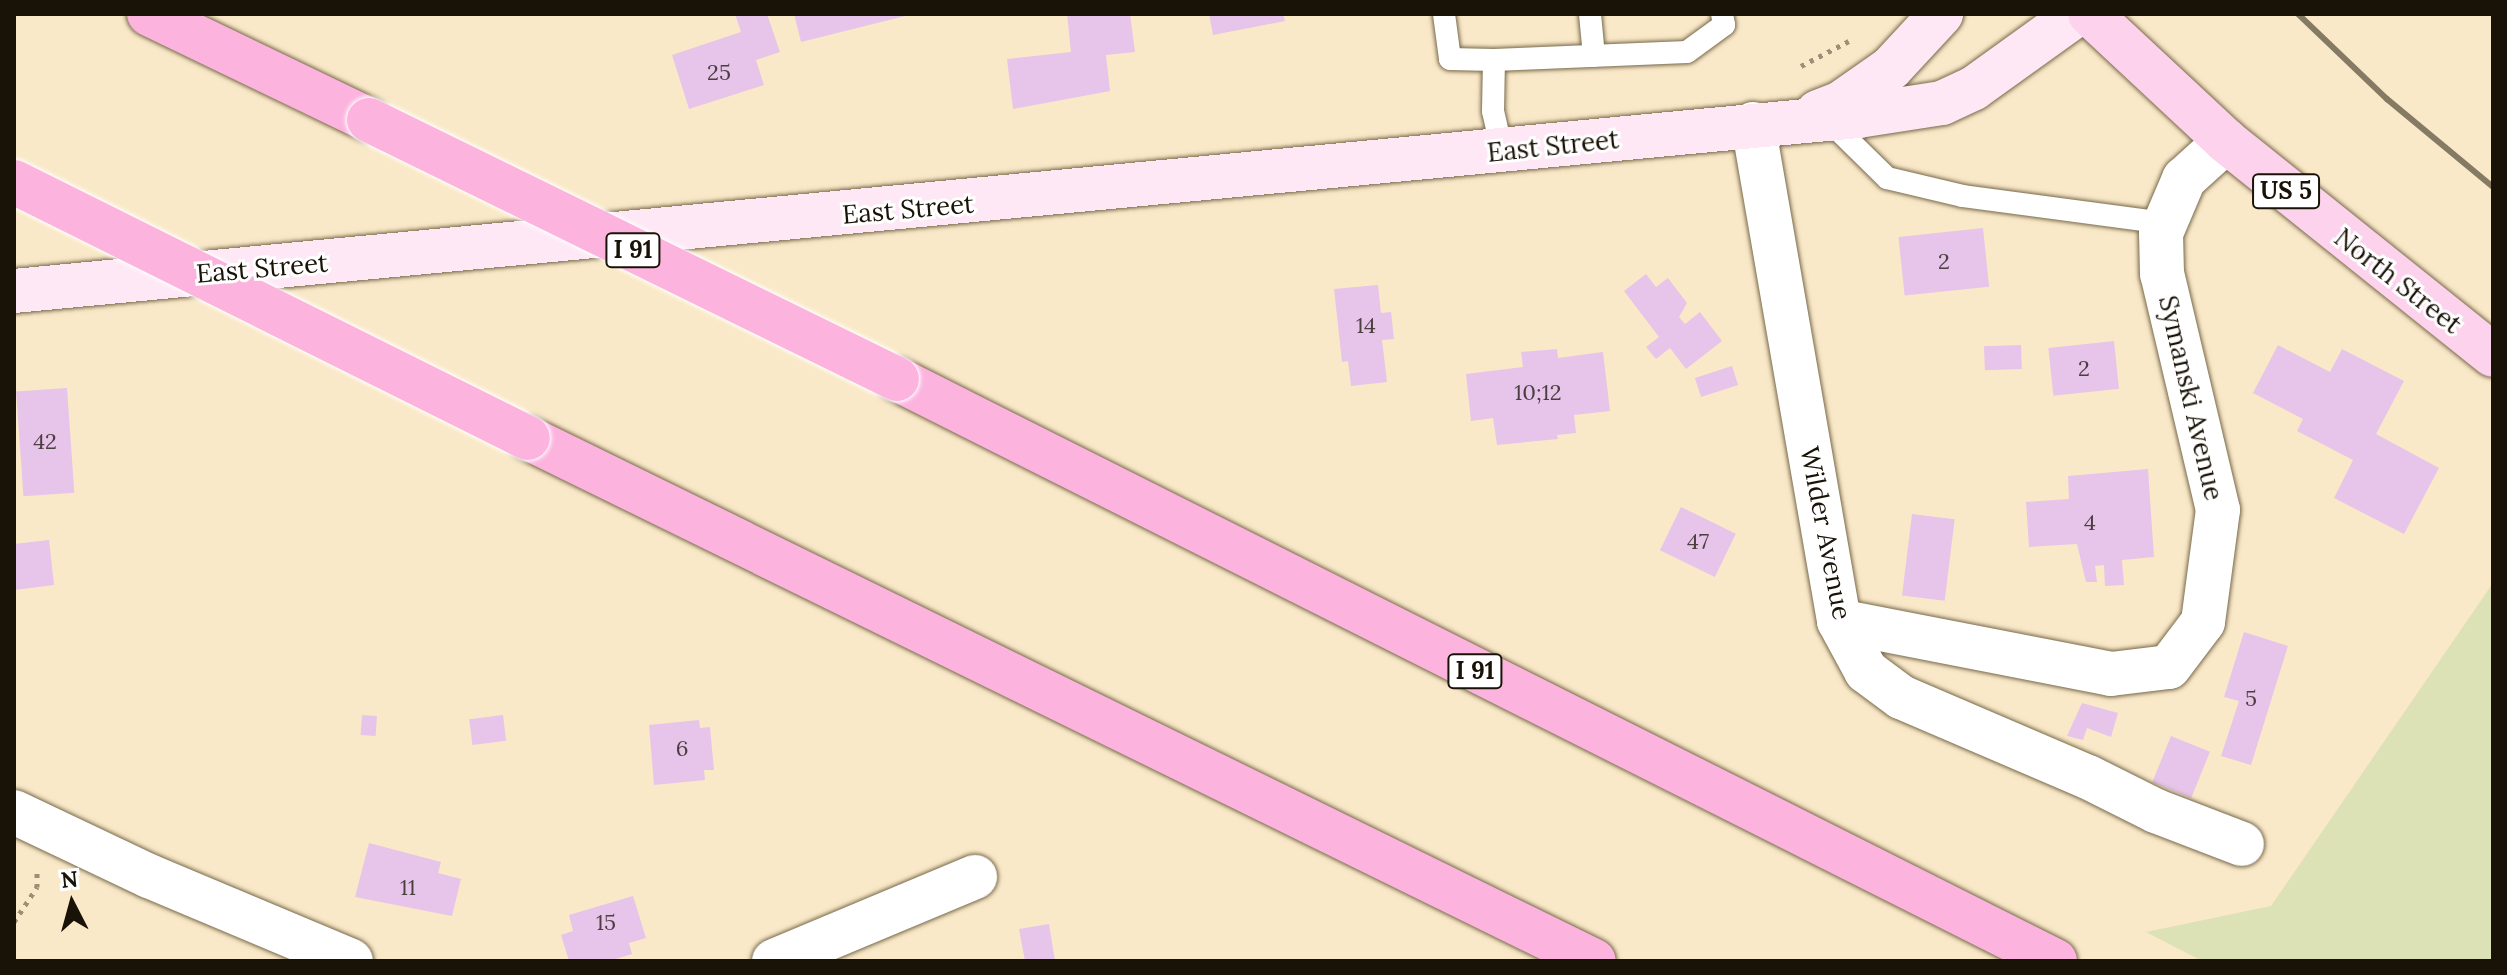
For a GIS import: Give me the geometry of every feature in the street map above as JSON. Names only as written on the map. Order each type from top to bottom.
[{"type":"highway","name":"I 91","points":[[149,14],[897,379],[2055,961]]},
{"type":"highway","points":[[14,182],[1594,961]]},
{"type":"main road","name":"East Street","points":[[1814,119],[1891,68],[1941,14]]},
{"type":"main road","name":"East Street","points":[[14,291],[1502,151],[1942,103],[1974,88],[2077,14]]},
{"type":"main road","name":"North Street","points":[[2090,14],[2226,141],[2493,355]]},
{"type":"street","name":"Wilder Avenue","points":[[1753,124],[1839,621],[1866,671],[1901,697],[2156,811],[2242,844]]},
{"type":"street","name":"Symanski Avenue","points":[[1839,621],[2111,674],[2169,667],[2203,622],[2218,510],[2162,274],[2166,223],[2184,179],[2226,141]]},
{"type":"street","points":[[26,818],[351,961]]},
{"type":"street","points":[[774,961],[975,877]]},
{"type":"lane","points":[[1444,14],[1450,59],[1494,60],[1687,52],[1724,25],[1722,14]]},
{"type":"lane","points":[[1590,14],[1594,56]]},
{"type":"lane","points":[[1494,60],[1493,111],[1502,151]]},
{"type":"lane","points":[[1814,119],[1887,178],[1963,196],[2166,223]]},
{"type":"path","points":[[1801,66],[1863,33]]},
{"type":"path","points":[[14,922],[37,887],[26,818]]},
{"type":"green space","points":[[2493,583],[2493,961],[2202,961],[2146,932],[2271,906]]},
{"type":"building","points":[[735,14],[767,14],[780,52],[756,60],[764,85],[689,109],[672,55],[741,32]]},
{"type":"building","points":[[794,14],[909,14],[909,15],[801,42]]},
{"type":"building","points":[[1067,14],[1130,14],[1135,52],[1106,55],[1110,91],[1013,109],[1007,59],[1071,52]]},
{"type":"building","points":[[1209,14],[1283,14],[1285,21],[1213,35]]},
{"type":"building","points":[[1983,228],[1989,287],[1905,296],[1898,237]]},
{"type":"building","points":[[1646,274],[1656,287],[1668,278],[1687,303],[1679,317],[1685,324],[1700,312],[1722,341],[1686,369],[1670,348],[1656,359],[1646,347],[1659,337],[1624,291]]},
{"type":"building","points":[[1378,285],[1381,313],[1391,312],[1394,339],[1382,340],[1387,382],[1351,386],[1348,361],[1342,362],[1334,289]]},
{"type":"building","points":[[2114,341],[2119,389],[2053,396],[2048,348]]},
{"type":"building","points":[[2021,345],[2022,369],[1985,370],[1984,346]]},
{"type":"building","points":[[2278,345],[2330,372],[2342,349],[2404,381],[2376,434],[2439,468],[2404,534],[2334,498],[2353,460],[2297,431],[2303,419],[2253,393]]},
{"type":"building","points":[[1557,349],[1558,358],[1603,352],[1610,411],[1574,415],[1576,433],[1557,435],[1558,439],[1497,445],[1493,418],[1471,421],[1466,374],[1523,367],[1521,352]]},
{"type":"building","points":[[1732,366],[1738,385],[1701,397],[1695,378]]},
{"type":"building","points":[[67,388],[74,493],[23,496],[16,392]]},
{"type":"building","points":[[2148,469],[2154,557],[2122,560],[2124,585],[2105,586],[2104,565],[2095,566],[2097,582],[2086,582],[2077,544],[2029,547],[2026,502],[2069,499],[2068,476]]},
{"type":"building","points":[[1681,507],[1736,534],[1715,577],[1660,550]]},
{"type":"building","points":[[1912,514],[1955,519],[1945,601],[1902,595]]},
{"type":"building","points":[[49,540],[54,585],[14,590],[14,544]]},
{"type":"building","points":[[2244,632],[2288,646],[2251,765],[2221,756],[2239,701],[2224,697]]},
{"type":"building","points":[[2082,703],[2118,713],[2111,737],[2087,728],[2083,740],[2067,736]]},
{"type":"building","points":[[362,715],[377,716],[376,736],[361,735]]},
{"type":"building","points":[[503,715],[506,741],[472,745],[469,719]]},
{"type":"building","points":[[699,720],[700,728],[710,727],[714,770],[704,770],[705,780],[654,785],[649,725]]},
{"type":"building","points":[[2171,736],[2210,752],[2191,798],[2152,782]]},
{"type":"building","points":[[369,843],[441,862],[438,873],[461,879],[452,916],[355,897]]},
{"type":"building","points":[[633,896],[646,938],[629,943],[632,954],[609,961],[569,961],[561,935],[573,931],[569,915]]},
{"type":"building","points":[[1049,924],[1055,961],[1025,961],[1019,929]]},
{"type":"railway","points":[[2298,14],[2387,99],[2493,187]]}]
